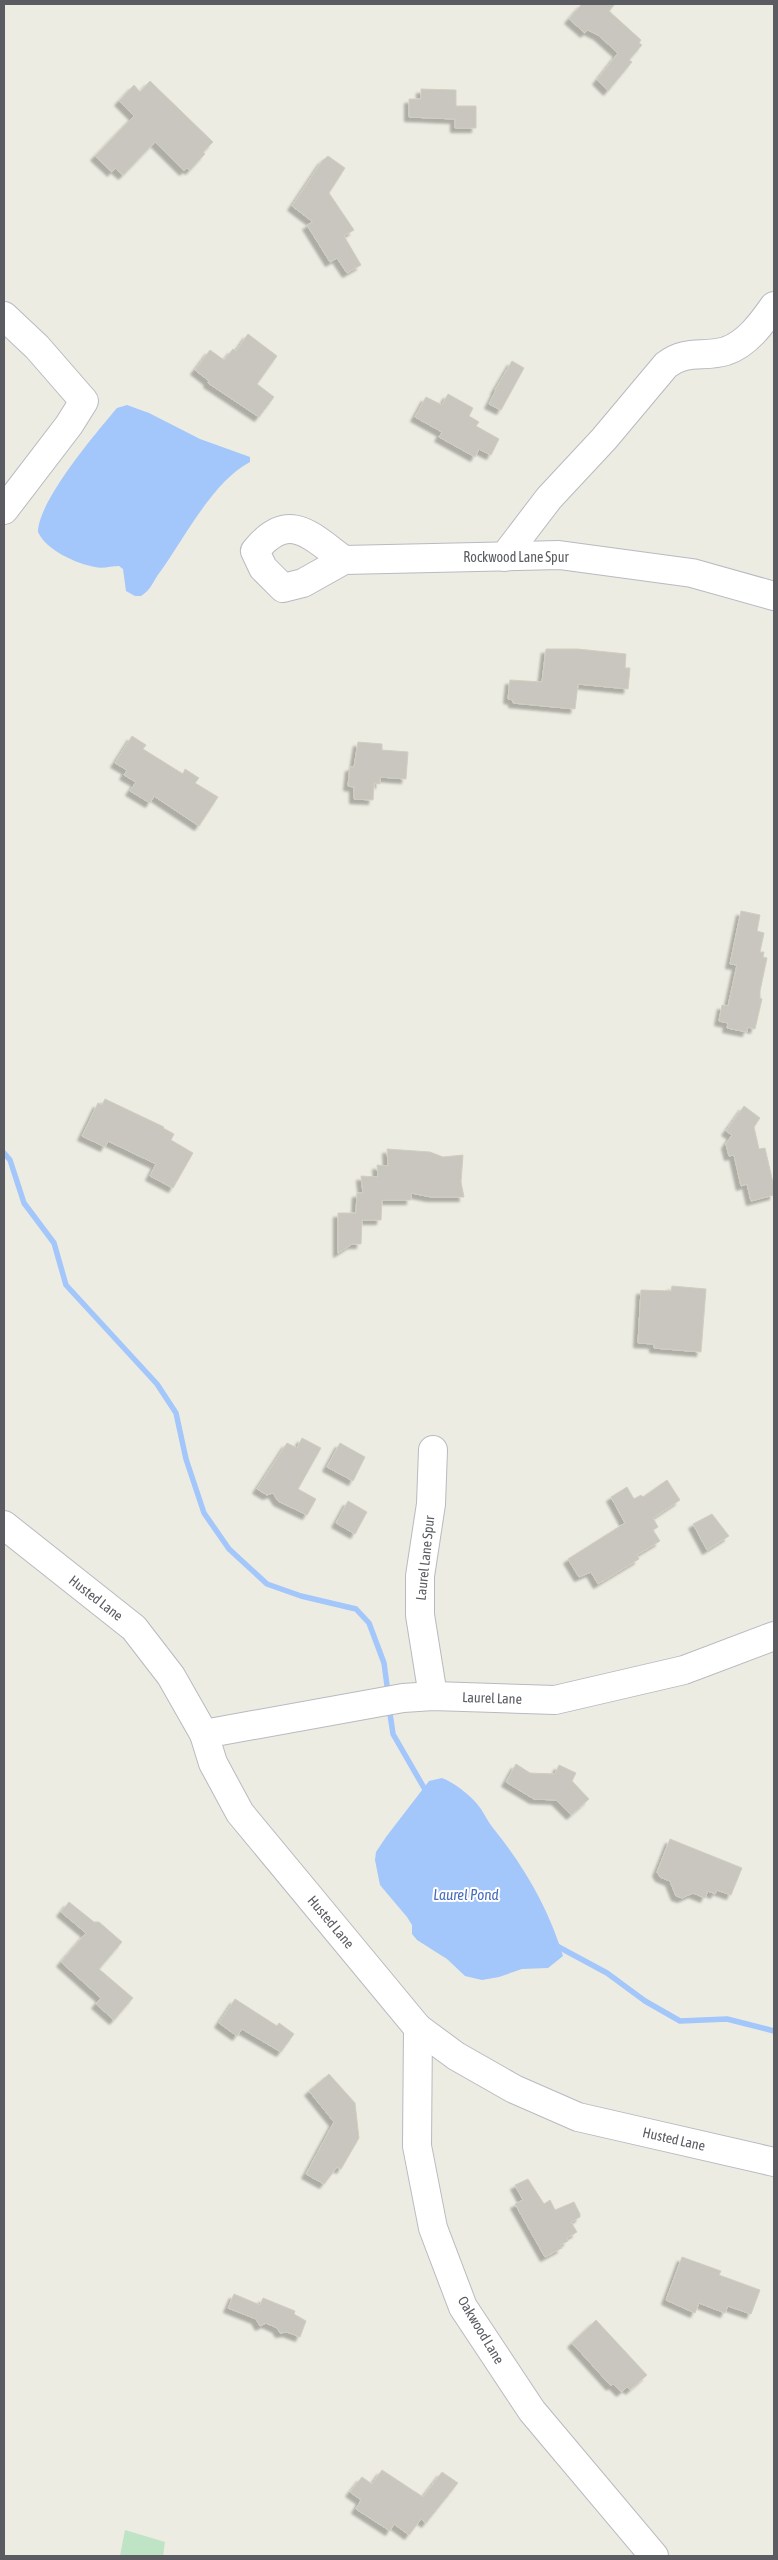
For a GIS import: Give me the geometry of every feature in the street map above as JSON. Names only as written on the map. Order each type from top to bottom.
[{"type":"street","points":[[504,557],[549,498],[604,439],[666,366],[677,357],[725,352],[736,346],[749,337],[774,306]]},
{"type":"street","points":[[4,316],[37,347],[84,400],[69,425],[4,510]]},
{"type":"street","name":"Rockwood Lane Spur","points":[[344,560],[559,555],[692,573],[774,596]]},
{"type":"street","name":"Laurel Lane Spur","points":[[433,1450],[431,1504],[420,1576],[420,1614],[433,1696]]},
{"type":"street","name":"Husted Lane","points":[[4,1525],[134,1628],[171,1676],[204,1734],[214,1763],[240,1814],[418,2028],[456,2056],[514,2089],[578,2117],[774,2162]]},
{"type":"street","name":"Laurel Lane","points":[[204,1734],[403,1698],[433,1696],[555,1700],[684,1670],[774,1636]]},
{"type":"street","name":"Oakwood Lane","points":[[418,2028],[417,2146],[433,2228],[463,2307],[532,2411],[654,2556]]},
{"type":"green space","points":[[125,2530],[165,2542],[163,2556],[120,2556]]},
{"type":"water","points":[[127,405],[149,413],[200,439],[250,457],[250,462],[236,471],[212,496],[150,588],[141,596],[135,596],[126,591],[123,569],[119,566],[98,568],[71,559],[48,545],[38,532],[47,503],[57,486],[117,408]]},
{"type":"water","name":"Laurel Pond","points":[[442,1778],[452,1783],[478,1804],[491,1826],[515,1857],[543,1905],[563,1956],[548,1968],[522,1969],[499,1977],[482,1980],[465,1976],[447,1959],[417,1940],[412,1934],[412,1925],[407,1917],[380,1885],[375,1860],[376,1852],[429,1781]]},
{"type":"building","points":[[582,4],[615,4],[609,11],[641,40],[639,43],[642,45],[629,60],[632,62],[608,91],[597,80],[618,53],[598,35],[588,30],[585,33],[569,19]]},
{"type":"building","points":[[150,81],[213,142],[190,170],[187,168],[184,171],[155,142],[123,175],[115,168],[112,172],[95,156],[134,116],[119,101],[134,85],[140,92]]},
{"type":"building","points":[[421,89],[456,90],[456,106],[476,106],[476,128],[455,128],[455,119],[409,117],[409,99],[421,99]]},
{"type":"building","points":[[328,156],[345,168],[329,193],[354,230],[344,236],[361,265],[347,273],[337,258],[330,262],[307,225],[313,222],[292,206],[322,161]]},
{"type":"building","points":[[248,334],[277,356],[257,384],[274,397],[259,417],[208,383],[209,381],[195,370],[210,350],[224,360],[233,349],[236,351]]},
{"type":"building","points":[[512,361],[524,368],[501,410],[489,404]]},
{"type":"building","points":[[448,394],[473,408],[469,416],[479,422],[476,426],[499,439],[491,455],[479,449],[475,457],[439,437],[442,432],[415,417],[426,397],[442,405]]},
{"type":"building","points":[[546,649],[578,649],[626,654],[625,668],[630,668],[628,689],[578,684],[575,709],[513,703],[513,700],[508,699],[510,680],[542,682]]},
{"type":"building","points":[[132,736],[146,745],[143,749],[183,774],[185,769],[199,778],[195,783],[218,797],[199,826],[154,796],[150,803],[130,791],[136,782],[124,775],[127,770],[115,763]]},
{"type":"building","points":[[358,742],[382,744],[382,750],[408,752],[406,779],[380,777],[380,784],[374,783],[373,800],[354,799],[354,787],[348,786],[350,767],[354,767]]},
{"type":"building","points":[[741,911],[760,915],[757,931],[764,933],[760,952],[764,952],[763,957],[767,958],[760,991],[760,998],[762,999],[755,1029],[748,1027],[747,1032],[727,1028],[728,1023],[719,1021],[722,1005],[728,1006],[737,965],[730,964]]},
{"type":"building","points":[[105,1099],[164,1127],[174,1134],[171,1140],[193,1153],[173,1188],[150,1176],[156,1164],[108,1141],[105,1147],[82,1136],[98,1103],[102,1105]]},
{"type":"building","points":[[744,1106],[760,1118],[754,1127],[759,1149],[765,1148],[774,1187],[774,1195],[751,1201],[747,1184],[741,1186],[734,1155],[729,1156],[726,1144],[732,1135],[726,1131]]},
{"type":"building","points":[[387,1149],[430,1152],[443,1157],[463,1155],[461,1182],[464,1197],[431,1197],[411,1193],[411,1200],[382,1200],[381,1220],[362,1220],[361,1244],[352,1244],[338,1253],[338,1213],[356,1213],[357,1193],[363,1193],[361,1176],[378,1177],[377,1165],[388,1166]]},
{"type":"building","points":[[672,1286],[706,1289],[701,1352],[654,1348],[654,1344],[638,1343],[641,1290],[671,1291]]},
{"type":"building","points":[[302,1438],[321,1448],[298,1489],[316,1499],[307,1515],[278,1501],[273,1493],[267,1495],[257,1489],[287,1443],[297,1448]]},
{"type":"building","points":[[340,1443],[365,1457],[353,1481],[327,1467]]},
{"type":"building","points":[[667,1480],[680,1500],[653,1518],[658,1527],[653,1530],[660,1541],[637,1555],[639,1559],[598,1584],[591,1572],[579,1577],[568,1559],[625,1523],[611,1497],[627,1487],[634,1499],[641,1495],[643,1497]]},
{"type":"building","points":[[348,1501],[367,1512],[355,1534],[336,1523]]},
{"type":"building","points":[[712,1514],[729,1536],[707,1550],[693,1524]]},
{"type":"building","points":[[516,1764],[530,1773],[555,1774],[559,1765],[576,1773],[572,1781],[589,1799],[571,1815],[556,1800],[534,1799],[506,1782]]},
{"type":"building","points":[[670,1839],[742,1868],[731,1895],[717,1890],[715,1894],[708,1891],[705,1898],[693,1893],[682,1898],[676,1896],[670,1881],[660,1877],[657,1872]]},
{"type":"building","points":[[69,1902],[94,1922],[99,1922],[122,1942],[99,1969],[133,1998],[114,2020],[96,2004],[101,1998],[61,1962],[86,1933],[61,1912]]},
{"type":"building","points":[[235,1999],[277,2026],[279,2023],[294,2034],[281,2052],[242,2029],[237,2036],[219,2023]]},
{"type":"building","points":[[329,2074],[355,2103],[359,2138],[341,2169],[337,2167],[324,2184],[306,2174],[334,2122],[309,2091]]},
{"type":"building","points":[[528,2179],[544,2204],[550,2200],[555,2210],[574,2202],[580,2214],[580,2217],[571,2222],[577,2232],[567,2238],[568,2241],[560,2245],[562,2248],[545,2257],[515,2204],[523,2200],[515,2185]]},
{"type":"building","points":[[682,2257],[721,2271],[719,2275],[760,2290],[751,2314],[728,2306],[725,2313],[699,2303],[695,2313],[666,2300]]},
{"type":"building","points":[[234,2294],[260,2305],[263,2298],[295,2311],[294,2314],[306,2321],[300,2337],[287,2332],[280,2333],[277,2328],[266,2323],[260,2326],[256,2319],[228,2308]]},
{"type":"building","points":[[596,2320],[647,2375],[630,2390],[627,2387],[621,2392],[613,2384],[611,2386],[572,2343]]},
{"type":"building","points":[[382,2470],[423,2497],[442,2472],[458,2483],[426,2523],[421,2519],[409,2535],[394,2524],[390,2531],[356,2509],[361,2500],[350,2492],[362,2477],[372,2484]]},
{"type":"waterway","points":[[4,1153],[10,1160],[24,1203],[54,1243],[66,1285],[157,1384],[176,1413],[186,1459],[204,1513],[229,1549],[267,1584],[301,1596],[356,1609],[369,1623],[384,1663],[388,1693]]},
{"type":"waterway","points":[[389,1707],[393,1734],[427,1793]]},
{"type":"waterway","points":[[555,1945],[607,1973],[645,2001],[680,2021],[727,2019],[774,2031]]}]
